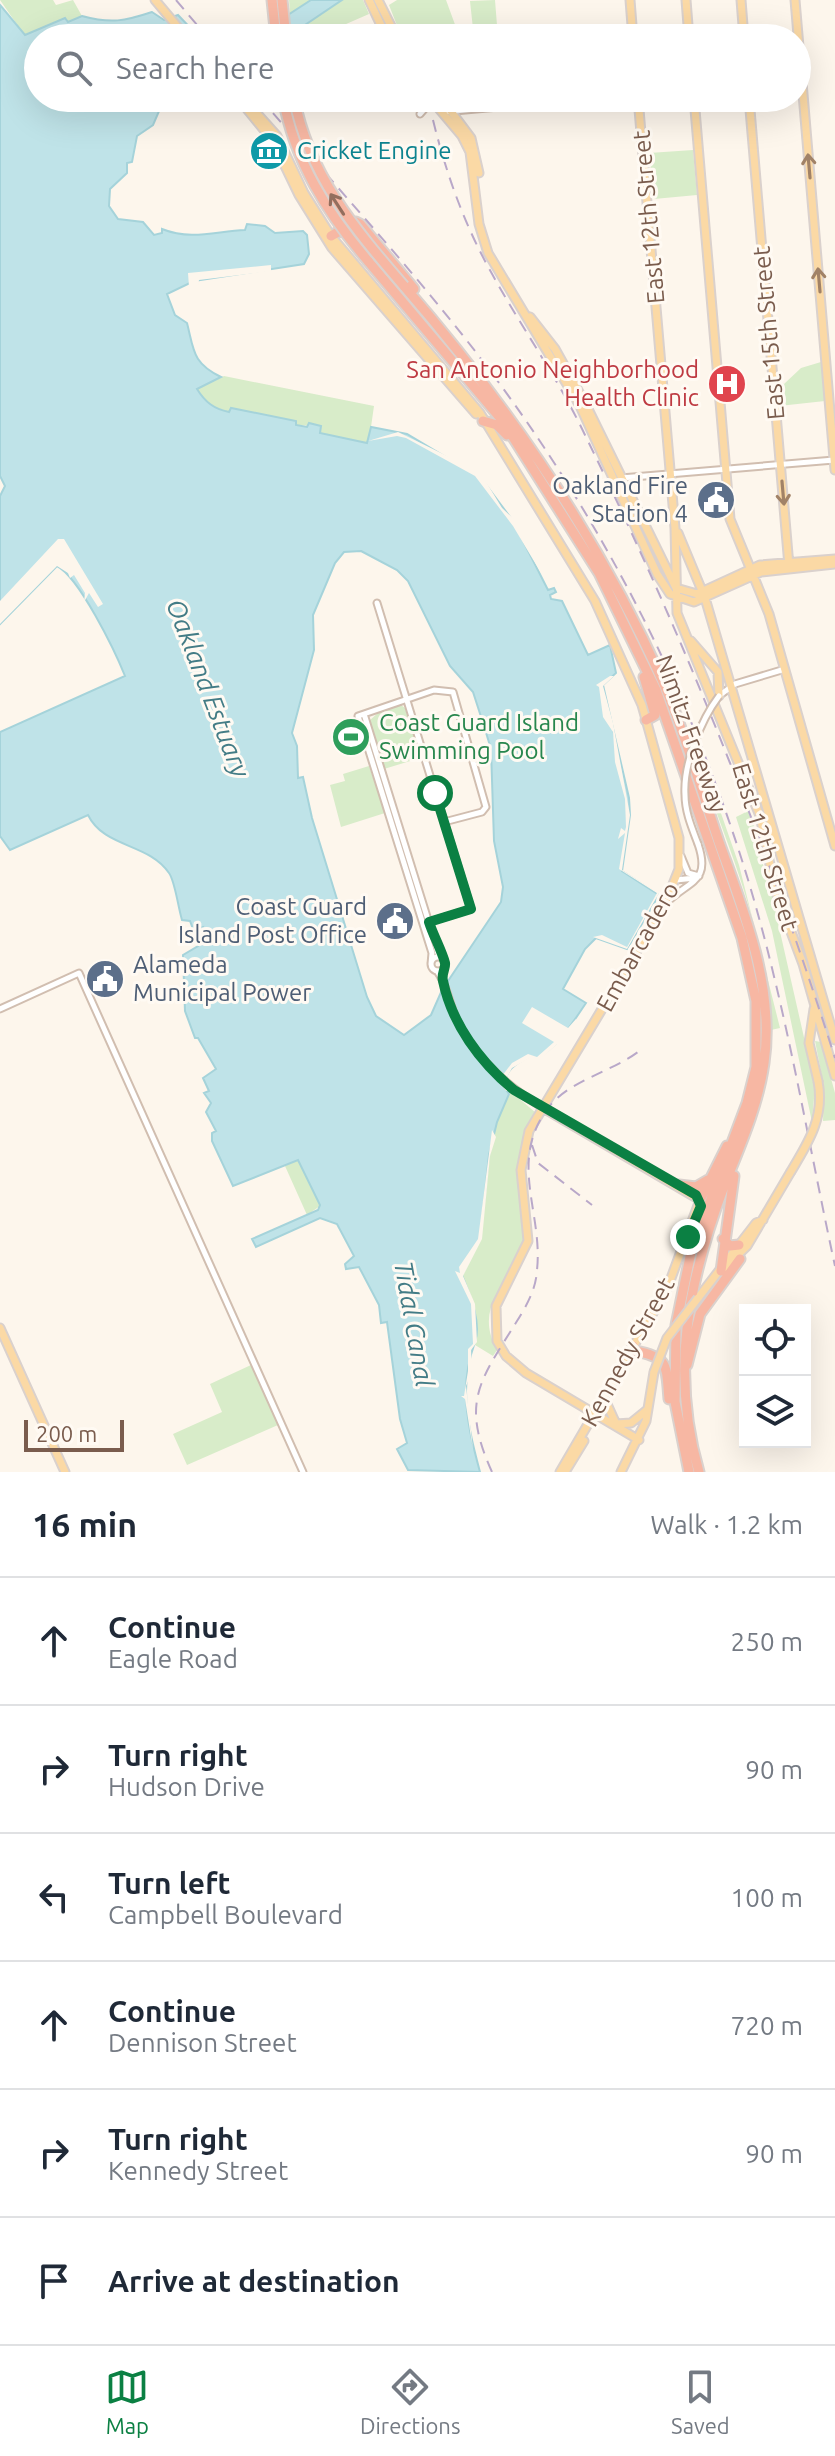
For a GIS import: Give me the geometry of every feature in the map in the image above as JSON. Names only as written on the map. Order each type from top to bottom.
[{"type":"highway","points":[[272,0],[275,24]]},
{"type":"highway","points":[[282,0],[285,24]]},
{"type":"highway","name":"Nimitz Freeway","points":[[287,112],[295,143],[318,195],[347,236],[476,371],[526,438],[582,527],[665,686],[739,898],[758,968],[766,1041],[756,1099],[692,1281],[683,1341],[685,1401],[699,1472]]},
{"type":"highway","name":"Nimitz Freeway","points":[[298,112],[310,154],[330,193],[540,474],[626,625],[666,715],[731,901],[750,970],[758,1017],[758,1051],[747,1103],[691,1252],[677,1316],[675,1402],[687,1472]]},
{"type":"highway","points":[[331,236],[356,222],[360,224],[476,371]]},
{"type":"highway","points":[[483,421],[503,431],[526,462],[540,474]]},
{"type":"highway","points":[[493,434],[497,429],[503,431]]},
{"type":"highway","points":[[626,625],[628,640],[656,709],[655,715],[646,720]]},
{"type":"highway","points":[[721,1271],[729,1195],[750,1134],[756,1099]]},
{"type":"highway","points":[[700,1200],[724,1148],[732,1141]]},
{"type":"highway","points":[[676,1184],[696,1187],[708,1180]]},
{"type":"highway","points":[[685,1401],[688,1360],[700,1314],[740,1252],[723,1239]]},
{"type":"highway","points":[[634,1349],[655,1355],[666,1368],[672,1421],[687,1472]]},
{"type":"main road","points":[[369,0],[380,24]]},
{"type":"main road","points":[[378,0],[390,24]]},
{"type":"main road","points":[[630,0],[632,24]]},
{"type":"main road","points":[[686,0],[688,24]]},
{"type":"main road","points":[[741,0],[743,24]]},
{"type":"main road","points":[[795,0],[796,24]]},
{"type":"main road","points":[[159,5],[175,24]]},
{"type":"main road","name":"Embarcadero","points":[[251,112],[273,141],[299,195],[332,248],[493,434],[584,581],[623,658],[646,720],[681,854],[676,882],[529,1131],[521,1170],[528,1241],[496,1306],[495,1331],[500,1347],[526,1373],[597,1415]]},
{"type":"main road","name":"Embarcadero","points":[[254,112],[277,136],[307,199],[331,236],[474,404],[483,421]]},
{"type":"main road","points":[[443,112],[470,152],[485,247],[572,392],[665,572],[676,588],[690,594],[704,595]]},
{"type":"main road","points":[[452,112],[474,144],[482,217],[489,245],[523,305],[570,375],[657,574],[676,599],[694,602],[752,571],[835,562]]},
{"type":"main road","name":"East 12th Street","points":[[639,112],[675,528],[676,599],[685,634],[760,816],[775,889],[815,1005],[835,1076]]},
{"type":"main road","points":[[695,112],[730,519],[752,571],[785,669],[835,846]]},
{"type":"main road","name":"East 15th Street","points":[[750,112],[789,565]]},
{"type":"main road","points":[[802,112],[835,470]]},
{"type":"main road","name":"East 12th Street","points":[[675,528],[704,595],[832,1015],[835,1040]]},
{"type":"main road","points":[[665,572],[676,570]]},
{"type":"main road","points":[[685,634],[718,672],[720,693]]},
{"type":"main road","points":[[829,822],[835,836]]},
{"type":"main road","points":[[621,1472],[639,1440],[652,1382],[667,1338],[740,1252],[756,1223],[763,1220],[818,1119],[821,1102],[809,1047],[815,1005]]},
{"type":"main road","points":[[811,1029],[819,1020],[832,1015]]},
{"type":"main road","points":[[809,1047],[817,1038],[826,1043]]},
{"type":"main road","points":[[543,1108],[700,1200]]},
{"type":"main road","points":[[676,1184],[693,1198],[693,1214]]},
{"type":"main road","name":"Kennedy Street","points":[[563,1472],[670,1283],[700,1200]]},
{"type":"main road","name":"Kennedy Street","points":[[597,1415],[674,1284],[700,1200]]},
{"type":"main road","points":[[0,1328],[65,1472]]},
{"type":"main road","points":[[606,1402],[616,1424]]},
{"type":"main road","points":[[616,1424],[631,1423],[648,1409]]},
{"type":"main road","points":[[597,1415],[639,1440]]},
{"type":"main road","points":[[597,1415],[639,1440]]},
{"type":"street","points":[[443,112],[452,112]]},
{"type":"street","points":[[618,480],[835,460]]},
{"type":"street","points":[[377,603],[471,909],[429,922]]},
{"type":"street","points":[[665,904],[699,876],[704,863],[685,803],[686,780],[706,717],[720,693],[730,686],[785,669]]},
{"type":"street","points":[[362,716],[434,690],[453,692],[486,807],[482,812],[444,822]]},
{"type":"street","points":[[362,716],[440,957],[445,963],[440,972]]},
{"type":"street","points":[[362,716],[432,953],[431,964]]},
{"type":"street","points":[[681,854],[688,873],[699,876]]},
{"type":"street","points":[[676,882],[699,876]]},
{"type":"street","points":[[676,882],[690,885]]},
{"type":"street","points":[[431,964],[440,957]]},
{"type":"street","points":[[431,964],[440,972],[468,1039],[489,1067],[514,1090],[543,1108]]},
{"type":"street","points":[[0,1009],[79,973],[303,1472]]},
{"type":"green space","points":[[0,0],[53,0],[56,5],[73,0],[82,16],[68,23],[65,18],[52,24],[24,24],[24,35]]},
{"type":"green space","points":[[289,0],[363,0],[369,14],[346,24],[291,24]]},
{"type":"green space","points":[[397,0],[446,0],[455,24],[396,24],[389,5]]},
{"type":"green space","points":[[495,0],[497,24],[472,24],[470,1]]},
{"type":"green space","points":[[693,150],[697,195],[654,199],[649,153]]},
{"type":"green space","points":[[821,362],[825,401],[779,406],[777,379],[784,384],[801,368]]},
{"type":"green space","points":[[224,376],[374,406],[371,427],[400,432],[367,443],[320,433],[321,426],[295,425],[296,421],[231,408],[229,412],[211,406],[196,389]]},
{"type":"green space","points":[[401,705],[405,708],[420,758],[384,769],[369,721],[379,712]]},
{"type":"green space","points":[[698,747],[739,865],[754,925],[695,755]]},
{"type":"green space","points":[[369,766],[385,813],[341,827],[330,785],[345,781],[343,774]]},
{"type":"green space","points":[[748,811],[763,849],[759,852],[778,912],[815,1086],[812,1122],[772,931],[736,817]]},
{"type":"green space","points":[[754,926],[780,1028],[771,1030],[768,995]]},
{"type":"green space","points":[[815,1041],[821,1042],[835,1093],[835,1120],[823,1121],[824,1087]]},
{"type":"green space","points":[[508,1089],[536,1113],[527,1131],[520,1162],[525,1238],[522,1252],[499,1290],[489,1316],[490,1332],[497,1350],[493,1356],[475,1345],[461,1275],[484,1104]]},
{"type":"green space","points":[[298,1160],[320,1206],[307,1215],[285,1166]]},
{"type":"green space","points":[[251,1365],[278,1425],[187,1465],[173,1434],[222,1412],[210,1384]]},
{"type":"water","points":[[311,0],[342,0],[306,24],[274,24]]},
{"type":"water","points":[[0,5],[24,34],[24,112],[159,112],[153,125],[137,136],[132,162],[127,163],[127,173],[110,189],[109,206],[118,219],[143,222],[154,235],[162,233],[162,229],[194,235],[245,230],[247,224],[265,226],[275,233],[303,231],[307,235],[309,254],[304,264],[194,281],[167,294],[175,315],[187,323],[199,361],[221,377],[197,389],[200,394],[224,411],[229,412],[231,408],[296,421],[296,425],[307,427],[309,423],[321,426],[320,433],[367,443],[371,427],[407,434],[481,478],[513,521],[548,590],[554,588],[556,592],[550,595],[551,599],[562,601],[588,655],[610,645],[616,673],[603,685],[629,798],[630,815],[622,871],[659,895],[627,949],[596,938],[585,949],[563,989],[586,1003],[552,1047],[537,1059],[530,1056],[515,1065],[505,1081],[504,1087],[509,1094],[497,1122],[489,1155],[480,1239],[462,1275],[477,1326],[466,1391],[472,1442],[480,1472],[408,1470],[397,1449],[407,1443],[400,1419],[387,1322],[381,1323],[379,1305],[359,1267],[346,1269],[345,1264],[354,1256],[337,1224],[320,1218],[256,1247],[252,1239],[318,1210],[320,1205],[298,1160],[233,1186],[212,1141],[212,1133],[216,1131],[206,1112],[211,1103],[204,1093],[209,1091],[203,1078],[216,1069],[198,1038],[195,1038],[185,1011],[183,955],[198,946],[203,927],[193,929],[190,921],[182,920],[169,873],[150,856],[105,834],[88,815],[10,850],[0,836],[0,732],[125,676],[86,599],[57,566],[0,624],[0,496],[5,486],[0,476]],"holes":[[[361,551],[397,570],[408,581],[450,666],[473,692],[491,749],[494,841],[503,887],[501,902],[442,990],[431,1015],[404,1035],[376,1016],[367,997],[312,818],[303,777],[298,778],[297,746],[292,733],[314,650],[313,615],[335,563],[344,552]]]},
{"type":"water","points":[[152,12],[164,20],[178,15],[187,24],[51,24],[82,16],[118,20]]},
{"type":"pier","points":[[271,265],[271,271],[199,280],[198,285],[189,287],[188,273]]},
{"type":"pier","points":[[398,432],[480,472],[502,508],[516,521],[547,583],[513,526],[475,476],[406,438],[397,436],[368,441]]},
{"type":"pier","points":[[58,539],[64,539],[103,604],[98,607],[89,593],[84,602],[85,593],[74,575],[70,578],[57,566],[0,624],[0,601]]},
{"type":"pier","points":[[614,676],[603,686],[613,723],[630,815],[622,870],[659,893],[627,949],[593,937],[602,935],[627,947],[657,893],[619,869],[625,833],[618,839],[621,828],[625,831],[626,827],[625,799],[615,762],[613,732],[603,717],[599,687],[596,685]]},
{"type":"pier","points":[[445,980],[465,1030],[502,1076],[512,1063],[528,1054],[537,1057],[554,1042],[522,1023],[532,1007],[568,1028],[576,1019],[576,1025],[561,1045],[557,1044],[538,1062],[530,1058],[512,1068],[506,1079],[512,1091],[506,1091],[458,1029],[441,986]]},
{"type":"pier","points":[[492,1130],[496,1137],[490,1156],[482,1239],[463,1276],[475,1304],[477,1342],[471,1350],[472,1371],[466,1386],[473,1450],[465,1399],[461,1396],[464,1396],[468,1371],[468,1349],[473,1344],[471,1304],[455,1271],[460,1273],[459,1267],[478,1239]]},
{"type":"railway","points":[[176,0],[196,24]]},
{"type":"railway","points":[[272,112],[433,299],[528,423],[601,539],[664,660],[717,787],[755,902],[781,1005],[835,1266]]},
{"type":"railway","points":[[433,120],[450,179],[472,235],[574,414],[690,664],[752,820],[835,1058]]},
{"type":"railway","points":[[492,1472],[482,1448],[476,1409],[484,1376],[524,1309],[535,1284],[538,1250],[529,1172],[529,1153],[534,1134],[543,1115],[564,1093],[643,1048]]},
{"type":"railway","points":[[532,1145],[538,1163],[592,1205]]},
{"type":"place","name":"Cricket Engine","points":[[269,151]]},
{"type":"place","name":"San Antonio Neighborhood Health Clinic","points":[[727,384]]},
{"type":"place","name":"Oakland Fire Station 4","points":[[716,500]]},
{"type":"place","name":"Coast Guard Island Swimming Pool","points":[[351,737]]},
{"type":"place","name":"Coast Guard Island Post Office","points":[[395,921]]},
{"type":"place","name":"Alameda Municipal Power","points":[[105,979]]},
{"type":"route","points":[[435,793],[471,909],[429,922],[445,963],[441,976],[464,1033],[489,1067],[514,1090],[696,1195],[701,1206],[688,1237]]},
{"type":"water label","name":"Oakland Estuary","points":[[208,688]]},
{"type":"water label","name":"Tidal Canal","points":[[414,1324]]}]
